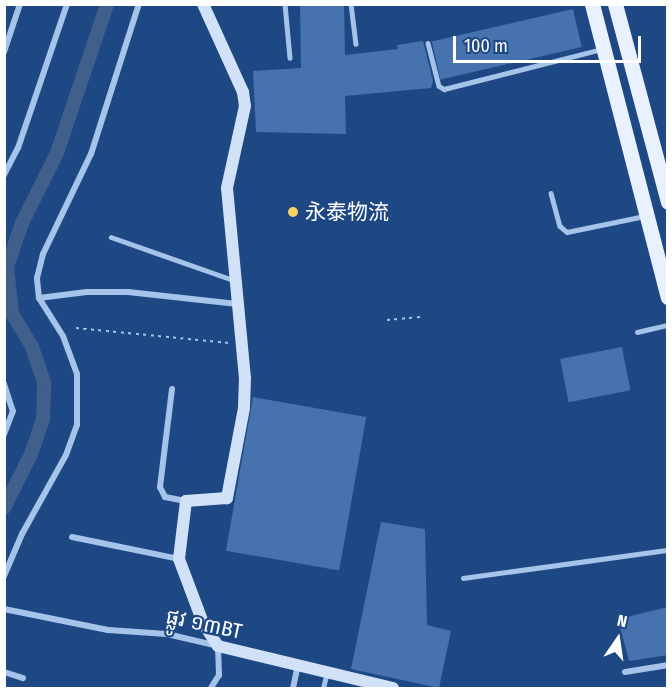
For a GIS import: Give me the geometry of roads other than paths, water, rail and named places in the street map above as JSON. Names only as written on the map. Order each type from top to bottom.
[{"type":"main road","points":[[592,4],[668,297]]},
{"type":"main road","points":[[615,4],[668,202]]},
{"type":"street","points":[[4,52],[20,4]]},
{"type":"street","points":[[4,175],[18,148],[67,4]]},
{"type":"street","points":[[4,576],[22,534],[66,455],[76,425],[77,374],[63,336],[39,298],[37,278],[43,254],[91,154],[139,4]]},
{"type":"street","points":[[172,389],[160,487],[165,497],[186,501],[221,500],[230,490],[244,408],[241,344],[227,188],[245,106],[239,83],[203,4]]},
{"type":"street","points":[[39,298],[87,292],[128,292],[237,304]]},
{"type":"street","points":[[4,384],[13,411],[4,435]]},
{"type":"street","points":[[186,501],[179,559],[203,623],[219,646],[219,675],[212,688]]},
{"type":"street","points":[[72,537],[179,559]]},
{"type":"street","name":"ផ្លូវ ១៣BT","points":[[4,609],[108,630],[167,634],[393,688]]},
{"type":"street","points":[[293,688],[298,664]]},
{"type":"street","points":[[625,672],[668,665]]},
{"type":"street","points":[[4,672],[23,678]]},
{"type":"lane","points":[[285,4],[290,58]]},
{"type":"lane","points":[[351,4],[356,44]]},
{"type":"lane","points":[[428,43],[439,86],[444,88],[603,48]]},
{"type":"lane","points":[[551,194],[560,226],[567,232],[646,216]]},
{"type":"lane","points":[[111,237],[234,280]]},
{"type":"lane","points":[[637,332],[668,325]]},
{"type":"lane","points":[[463,578],[668,550]]},
{"type":"lane","points":[[323,688],[327,672]]},
{"type":"waterway","points":[[4,508],[31,454],[43,419],[44,382],[31,345],[12,313],[7,267],[22,223],[57,153],[107,4]]},
{"type":"place","name":"永泰物流","points":[[293,212]]}]
